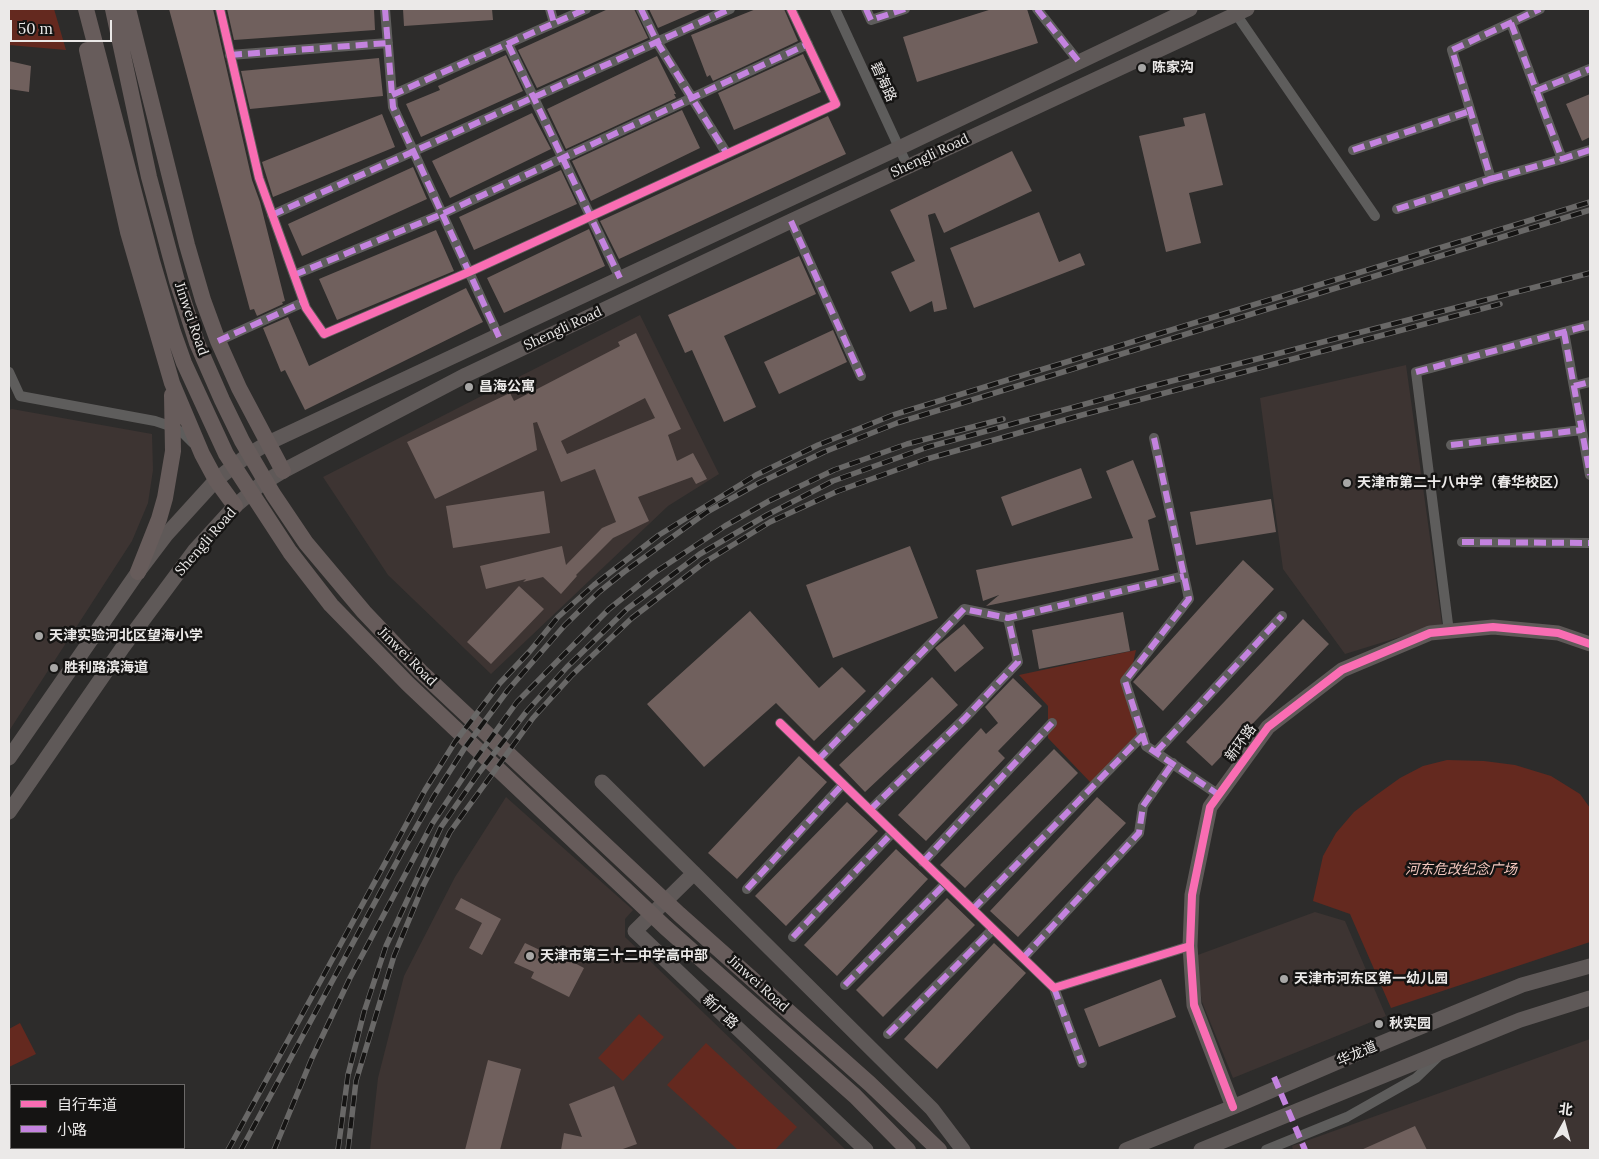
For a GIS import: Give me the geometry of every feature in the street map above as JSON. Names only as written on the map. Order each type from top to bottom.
[{"type":"main road","points":[[78,9],[128,232],[172,383],[202,454],[216,480],[235,506]]},
{"type":"main road","name":"Jinwei Road","points":[[86,9],[152,260],[173,332],[195,390],[226,454],[290,552],[331,604],[383,660],[665,927],[855,1096],[908,1150]]},
{"type":"main road","name":"Jinwei Road","points":[[113,9],[149,177],[185,308],[209,372],[242,441],[273,494],[306,543],[364,612],[421,672],[679,914],[870,1084],[939,1150]]},
{"type":"main road","points":[[128,9],[187,245],[203,300],[218,341],[239,388],[283,471]]},
{"type":"main road","name":"Shengli Road","points":[[9,758],[138,572],[176,523],[216,480],[248,455],[268,443],[899,148],[1190,9]]},
{"type":"main road","name":"Shengli Road","points":[[9,812],[123,647],[195,550],[235,506],[260,485],[283,471],[466,375],[1241,11]]},
{"type":"main road","points":[[138,572],[165,498],[173,450],[172,383]]},
{"type":"main road","name":"新环路","points":[[1233,1107],[1194,1005],[1190,946],[1192,895],[1210,807],[1268,727],[1342,670],[1430,633],[1493,627],[1558,633],[1590,644]]},
{"type":"main road","points":[[602,782],[932,1109],[963,1150]]},
{"type":"main road","name":"新广路","points":[[694,873],[635,931],[866,1150]]},
{"type":"main road","name":"华龙道","points":[[1126,1150],[1522,985],[1590,966]]},
{"type":"main road","points":[[1201,1150],[1520,1020],[1590,998]]},
{"type":"street","points":[[220,9],[259,178],[306,308],[324,334],[469,272],[836,104],[791,9]]},
{"type":"street","points":[[385,9],[393,107],[499,336]]},
{"type":"street","points":[[550,9],[554,23]]},
{"type":"street","points":[[392,95],[586,9]]},
{"type":"street","points":[[641,9],[657,42],[727,154]]},
{"type":"street","points":[[272,215],[730,9]]},
{"type":"street","name":"碧海路","points":[[835,9],[908,167]]},
{"type":"street","points":[[866,9],[871,20],[904,9]]},
{"type":"street","points":[[1037,9],[1079,62]]},
{"type":"street","points":[[1491,179],[1452,50],[1540,9]]},
{"type":"street","points":[[1241,11],[1375,216]]},
{"type":"street","points":[[1511,23],[1562,159]]},
{"type":"street","points":[[230,55],[388,42]]},
{"type":"street","points":[[508,44],[620,278]]},
{"type":"street","points":[[294,275],[442,214],[808,44]]},
{"type":"street","points":[[1536,91],[1590,69]]},
{"type":"street","points":[[1353,150],[1470,111]]},
{"type":"street","points":[[1397,209],[1590,150]]},
{"type":"street","points":[[791,221],[861,376]]},
{"type":"street","points":[[218,341],[304,302]]},
{"type":"street","points":[[1449,632],[1416,372],[1590,325]]},
{"type":"street","points":[[1564,332],[1590,475]]},
{"type":"street","points":[[9,372],[20,396],[155,421],[173,427],[184,434],[202,454]]},
{"type":"street","points":[[1574,386],[1590,382]]},
{"type":"street","points":[[1451,445],[1582,430]]},
{"type":"street","points":[[1154,438],[1189,599],[1125,681],[1146,746],[1219,795]]},
{"type":"street","points":[[1462,542],[1590,543]]},
{"type":"street","points":[[818,760],[964,610],[1008,618],[1184,576]]},
{"type":"street","points":[[1156,752],[1282,616]]},
{"type":"street","points":[[870,810],[964,720],[1018,662],[1008,618]]},
{"type":"street","points":[[780,723],[1054,988],[1082,1063]]},
{"type":"street","points":[[923,862],[1052,723]]},
{"type":"street","points":[[973,909],[1143,735]]},
{"type":"street","points":[[1023,958],[1138,833],[1143,806],[1173,764]]},
{"type":"street","points":[[747,888],[843,784]]},
{"type":"street","points":[[793,938],[893,832]]},
{"type":"street","points":[[845,985],[946,883]]},
{"type":"street","points":[[888,1034],[993,929]]},
{"type":"street","points":[[1054,988],[1190,946]]},
{"type":"street","points":[[1266,1150],[1286,1147],[1347,1117],[1416,1078],[1446,1049]]},
{"type":"shaded area","points":[[640,315],[719,474],[668,506],[491,674],[388,575],[323,477]]},
{"type":"shaded area","name":"天津市第二十八中学（春华校区）","points":[[1406,365],[1442,624],[1345,654],[1283,569],[1260,398]]},
{"type":"shaded area","name":"天津实验河北区望海小学","points":[[9,410],[152,434],[153,470],[148,503],[132,541],[9,731]]},
{"type":"shaded area","name":"天津市第三十二中学高中部","points":[[506,797],[633,910],[625,919],[625,937],[846,1150],[370,1150],[378,1078],[404,976],[455,877]]},
{"type":"shaded area","name":"天津市河东区第一幼儿园","points":[[1315,912],[1345,921],[1386,1016],[1233,1078],[1202,1002],[1195,956]]},
{"type":"shaded area","points":[[1590,1039],[1590,1150],[1293,1150],[1292,1146]]},
{"type":"green space","points":[[9,9],[54,9],[66,50],[9,45]]},
{"type":"green space","points":[[1136,650],[1127,690],[1140,734],[1091,783],[1048,738],[1048,706],[1019,675]]},
{"type":"green space","name":"河东危改纪念广场","points":[[1447,760],[1484,761],[1515,765],[1551,776],[1580,794],[1590,808],[1590,942],[1391,1008],[1350,914],[1313,901],[1323,856],[1336,833],[1354,812],[1400,778],[1423,766]]},
{"type":"green space","points":[[639,1014],[664,1037],[623,1081],[598,1058]]},
{"type":"green space","points":[[20,1023],[36,1054],[9,1067],[9,1029]]},
{"type":"green space","points":[[706,1043],[797,1127],[775,1150],[738,1150],[667,1085]]},
{"type":"building","points":[[169,9],[213,9],[252,180],[260,202],[285,301],[282,302],[283,304],[257,316],[254,309],[250,310]]},
{"type":"building","points":[[227,9],[374,9],[375,30],[234,40]]},
{"type":"building","points":[[403,9],[492,9],[493,20],[404,26]]},
{"type":"building","points":[[608,9],[634,9],[648,38],[537,88],[518,50]]},
{"type":"building","points":[[649,9],[702,9],[658,28]]},
{"type":"building","points":[[756,9],[784,9],[798,41],[713,81],[710,75],[707,77],[691,35]]},
{"type":"building","points":[[992,9],[1027,9],[1038,43],[917,82],[903,37]]},
{"type":"building","points":[[803,54],[821,92],[734,130],[718,93]]},
{"type":"building","points":[[506,55],[523,91],[421,137],[406,104],[440,90],[438,86]]},
{"type":"building","points":[[657,56],[676,94],[674,94],[676,98],[566,149],[547,109]]},
{"type":"building","points":[[379,58],[383,96],[250,109],[241,71]]},
{"type":"building","points":[[9,61],[31,66],[29,92],[9,89]]},
{"type":"building","points":[[1590,94],[1590,137],[1582,141],[1566,104]]},
{"type":"building","points":[[682,110],[700,148],[591,201],[572,161]]},
{"type":"building","points":[[532,113],[551,149],[450,198],[432,161]]},
{"type":"building","points":[[1205,113],[1223,185],[1189,193],[1201,243],[1166,252],[1139,136],[1185,126],[1183,118]]},
{"type":"building","points":[[382,114],[395,147],[273,197],[262,162]]},
{"type":"building","points":[[828,116],[846,154],[619,259],[600,221]]},
{"type":"building","points":[[1012,151],[1032,191],[944,233],[935,213],[928,215],[947,309],[934,312],[932,301],[910,312],[891,272],[915,261],[890,210]]},
{"type":"building","points":[[413,167],[427,199],[302,256],[288,224]]},
{"type":"building","points":[[561,170],[577,204],[474,250],[459,217]]},
{"type":"building","points":[[1039,212],[1059,262],[1080,253],[1085,265],[974,308],[950,248]]},
{"type":"building","points":[[589,229],[605,266],[504,313],[487,278]]},
{"type":"building","points":[[436,230],[454,271],[337,320],[319,279]]},
{"type":"building","points":[[799,256],[816,294],[724,336],[756,407],[724,422],[692,350],[685,353],[668,315]]},
{"type":"building","points":[[466,288],[483,322],[305,410],[285,370],[281,372],[263,328],[288,317],[309,366]]},
{"type":"building","points":[[833,330],[847,362],[779,394],[764,362]]},
{"type":"building","points":[[636,333],[681,429],[668,435],[677,461],[693,453],[707,479],[696,484],[692,477],[638,497],[649,521],[613,538],[576,575],[561,594],[543,577],[523,582],[526,579],[486,589],[480,566],[562,546],[566,565],[602,528],[616,522],[595,469],[561,482],[537,422],[533,423],[537,450],[435,499],[407,442],[510,393],[514,401],[620,346],[618,342]],"holes":[[[645,398],[655,418],[567,454],[561,441]]]},
{"type":"building","points":[[1133,460],[1156,517],[1148,520],[1159,570],[986,606],[999,595],[983,601],[976,570],[1133,538],[1106,471]]},
{"type":"building","points":[[1081,468],[1092,498],[1012,526],[1001,497]]},
{"type":"building","points":[[544,491],[550,533],[453,548],[446,506]]},
{"type":"building","points":[[1271,499],[1276,532],[1196,545],[1190,512]]},
{"type":"building","points":[[910,546],[938,618],[833,658],[806,585]]},
{"type":"building","points":[[1243,560],[1274,589],[1163,711],[1133,682]]},
{"type":"building","points":[[519,586],[544,609],[491,664],[467,642]]},
{"type":"building","points":[[750,611],[819,688],[842,667],[866,691],[814,741],[776,703],[704,767],[647,704]]},
{"type":"building","points":[[1123,612],[1130,651],[1039,669],[1032,630]]},
{"type":"building","points":[[1303,619],[1329,644],[1212,766],[1186,742]]},
{"type":"building","points":[[964,624],[984,648],[955,672],[935,648]]},
{"type":"building","points":[[932,677],[958,705],[865,792],[839,765]]},
{"type":"building","points":[[1013,678],[1042,706],[998,751],[1005,758],[926,841],[898,815],[981,728],[986,734],[998,723],[985,707]]},
{"type":"building","points":[[1054,749],[1078,773],[965,888],[940,865]]},
{"type":"building","points":[[799,756],[827,782],[737,879],[708,853]]},
{"type":"building","points":[[1097,797],[1126,823],[1018,937],[990,911]]},
{"type":"building","points":[[847,802],[878,831],[786,926],[755,896]]},
{"type":"building","points":[[896,849],[928,879],[837,976],[804,945]]},
{"type":"building","points":[[461,898],[501,919],[482,955],[469,948],[482,923],[455,909]]},
{"type":"building","points":[[947,898],[975,925],[883,1017],[856,990]]},
{"type":"building","points":[[525,943],[544,952],[546,948],[584,968],[569,997],[531,978],[534,972],[514,963]]},
{"type":"building","points":[[994,943],[1026,973],[937,1069],[904,1039]]},
{"type":"building","points":[[1161,979],[1176,1017],[1099,1047],[1084,1009]]},
{"type":"building","points":[[488,1060],[521,1069],[500,1150],[465,1150]]},
{"type":"building","points":[[614,1086],[637,1144],[620,1150],[561,1150],[564,1133],[582,1137],[569,1104]]},
{"type":"building","points":[[1415,1126],[1427,1150],[1361,1150]]},
{"type":"railway","points":[[228,1150],[425,790],[455,742],[500,683],[558,617],[594,585],[659,535],[756,475],[818,445],[893,415],[1590,202]]},
{"type":"railway","points":[[241,1150],[401,854],[434,796],[464,749],[508,690],[565,625],[599,592],[624,572],[707,512],[759,483],[824,452],[897,423],[1590,210]]},
{"type":"railway","points":[[338,1150],[348,1075],[364,1012],[386,946],[441,827],[478,774],[527,711],[567,667],[627,609],[700,554],[767,515],[833,481],[928,447],[1133,391],[1590,273]]},
{"type":"railway","points":[[348,1150],[356,1081],[394,956],[423,886],[450,832],[533,718],[572,675],[632,618],[705,562],[770,522],[838,491],[927,459],[1082,415],[1500,304]]},
{"type":"railway","points":[[274,1150],[312,1058],[350,978],[432,824],[517,702],[609,609],[654,573],[725,526],[769,501],[834,470],[907,444],[1003,419]]},
{"type":"marked path","points":[[385,9],[393,107],[499,337]]},
{"type":"marked path","points":[[550,9],[554,23]]},
{"type":"marked path","points":[[392,95],[586,9]]},
{"type":"marked path","points":[[641,9],[657,42],[727,154]]},
{"type":"marked path","points":[[272,215],[730,9]]},
{"type":"marked path","points":[[866,9],[871,20],[905,9]]},
{"type":"marked path","points":[[1037,9],[1079,62]]},
{"type":"marked path","points":[[1397,209],[1491,179],[1452,50],[1540,9]]},
{"type":"marked path","points":[[1511,23],[1562,159],[1590,150]]},
{"type":"marked path","points":[[230,55],[388,43]]},
{"type":"marked path","points":[[508,44],[620,278]]},
{"type":"marked path","points":[[294,275],[442,214],[808,44]]},
{"type":"marked path","points":[[1536,91],[1590,69]]},
{"type":"marked path","points":[[1353,150],[1470,111]]},
{"type":"marked path","points":[[1491,179],[1562,159]]},
{"type":"marked path","points":[[791,221],[861,376]]},
{"type":"marked path","points":[[218,341],[304,302]]},
{"type":"marked path","points":[[1416,372],[1590,325]]},
{"type":"marked path","points":[[1564,332],[1590,475]]},
{"type":"marked path","points":[[1574,386],[1590,382]]},
{"type":"marked path","points":[[1451,445],[1582,430]]},
{"type":"marked path","points":[[1154,438],[1189,599],[1125,681],[1146,746],[1219,795]]},
{"type":"marked path","points":[[1462,542],[1590,543]]},
{"type":"marked path","points":[[818,760],[964,609],[1008,618],[1184,576]]},
{"type":"marked path","points":[[1156,752],[1282,616]]},
{"type":"marked path","points":[[870,810],[964,719],[1018,662],[1008,618]]},
{"type":"marked path","points":[[923,862],[1052,723]]},
{"type":"marked path","points":[[973,909],[1143,735]]},
{"type":"marked path","points":[[1023,958],[1139,833],[1143,806],[1173,763]]},
{"type":"marked path","points":[[747,889],[843,784]]},
{"type":"marked path","points":[[793,937],[893,832]]},
{"type":"marked path","points":[[845,985],[946,883]]},
{"type":"marked path","points":[[888,1034],[993,929]]},
{"type":"marked path","points":[[1054,988],[1082,1063]]},
{"type":"marked path","points":[[1274,1077],[1305,1150]]},
{"type":"cycle path","points":[[220,9],[259,178],[306,308],[324,334],[469,272],[836,104],[791,9]]},
{"type":"cycle path","points":[[1233,1107],[1194,1005],[1190,946],[1192,895],[1210,807],[1268,727],[1342,670],[1430,633],[1493,627],[1558,633],[1590,644]]},
{"type":"cycle path","points":[[780,723],[1054,988],[1190,946]]},
{"type":"place","name":"陈家沟","points":[[1142,68]]},
{"type":"place","name":"昌海公寓","points":[[469,387]]},
{"type":"place","name":"天津市第二十八中学（春华校区）","points":[[1347,483]]},
{"type":"place","name":"天津实验河北区望海小学","points":[[39,636]]},
{"type":"place","name":"胜利路滨海道","points":[[54,668]]},
{"type":"place","name":"天津市第三十二中学高中部","points":[[530,956]]},
{"type":"place","name":"天津市河东区第一幼儿园","points":[[1284,979]]},
{"type":"place","name":"秋实园","points":[[1379,1024]]}]
